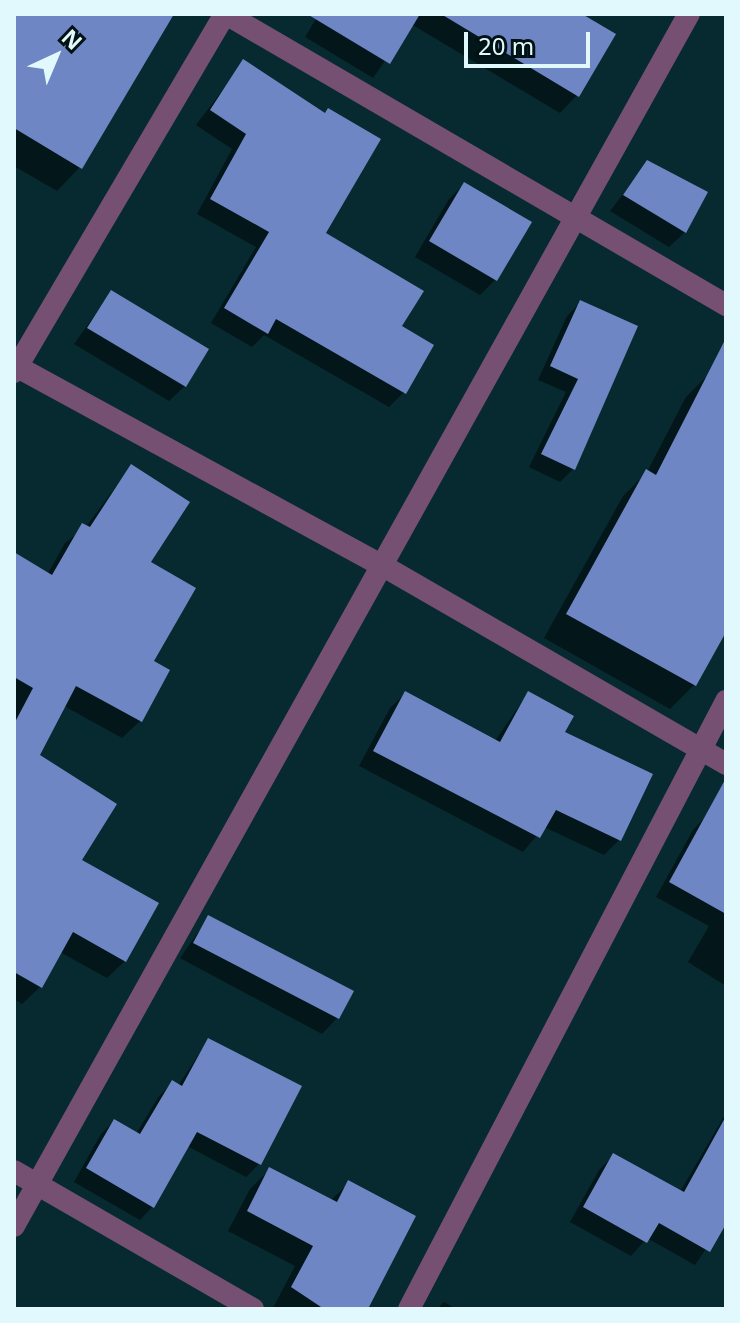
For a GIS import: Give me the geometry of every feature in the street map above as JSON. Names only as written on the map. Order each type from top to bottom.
[{"type":"street","points":[[726,305],[226,14],[15,368],[385,567],[726,764]]},
{"type":"street","points":[[14,1226],[385,567],[574,215],[689,14]]},
{"type":"street","points":[[409,1309],[726,701]]},
{"type":"street","points":[[14,1171],[253,1309]]},
{"type":"building","points":[[14,14],[174,14],[82,169],[14,128]]},
{"type":"building","points":[[307,14],[420,14],[390,64]]},
{"type":"building","points":[[441,14],[582,14],[616,34],[579,97]]},
{"type":"building","points":[[243,59],[325,113],[328,108],[381,139],[326,233],[424,291],[402,326],[434,345],[406,394],[276,319],[268,334],[224,308],[269,232],[210,199],[246,134],[210,110]]},
{"type":"building","points":[[647,160],[708,192],[686,233],[623,195]]},
{"type":"building","points":[[464,182],[532,222],[497,281],[429,241]]},
{"type":"building","points":[[111,290],[209,349],[186,387],[87,328]]},
{"type":"building","points":[[580,300],[638,326],[575,470],[541,454],[578,379],[550,366]]},
{"type":"building","points":[[726,338],[726,632],[696,686],[566,614],[646,469],[656,475]]},
{"type":"building","points":[[131,464],[190,502],[151,562],[196,588],[154,661],[170,670],[142,722],[76,686],[40,755],[117,804],[82,860],[159,903],[126,962],[73,932],[42,988],[14,972],[14,724],[33,688],[14,677],[14,552],[52,575],[82,523],[90,527]]},
{"type":"building","points":[[405,691],[500,742],[528,691],[574,716],[565,732],[653,774],[621,841],[556,810],[540,838],[373,751]]},
{"type":"building","points":[[726,778],[726,914],[669,882]]},
{"type":"building","points":[[208,915],[354,991],[339,1019],[193,943]]},
{"type":"building","points":[[208,1038],[302,1086],[261,1165],[197,1132],[154,1208],[86,1168],[114,1119],[140,1134],[172,1080],[182,1086]]},
{"type":"building","points":[[726,1116],[726,1224],[710,1252],[659,1223],[647,1243],[583,1207],[613,1153],[684,1192]]},
{"type":"building","points":[[269,1167],[337,1202],[348,1180],[416,1216],[368,1309],[324,1309],[291,1287],[313,1246],[247,1211]]}]
